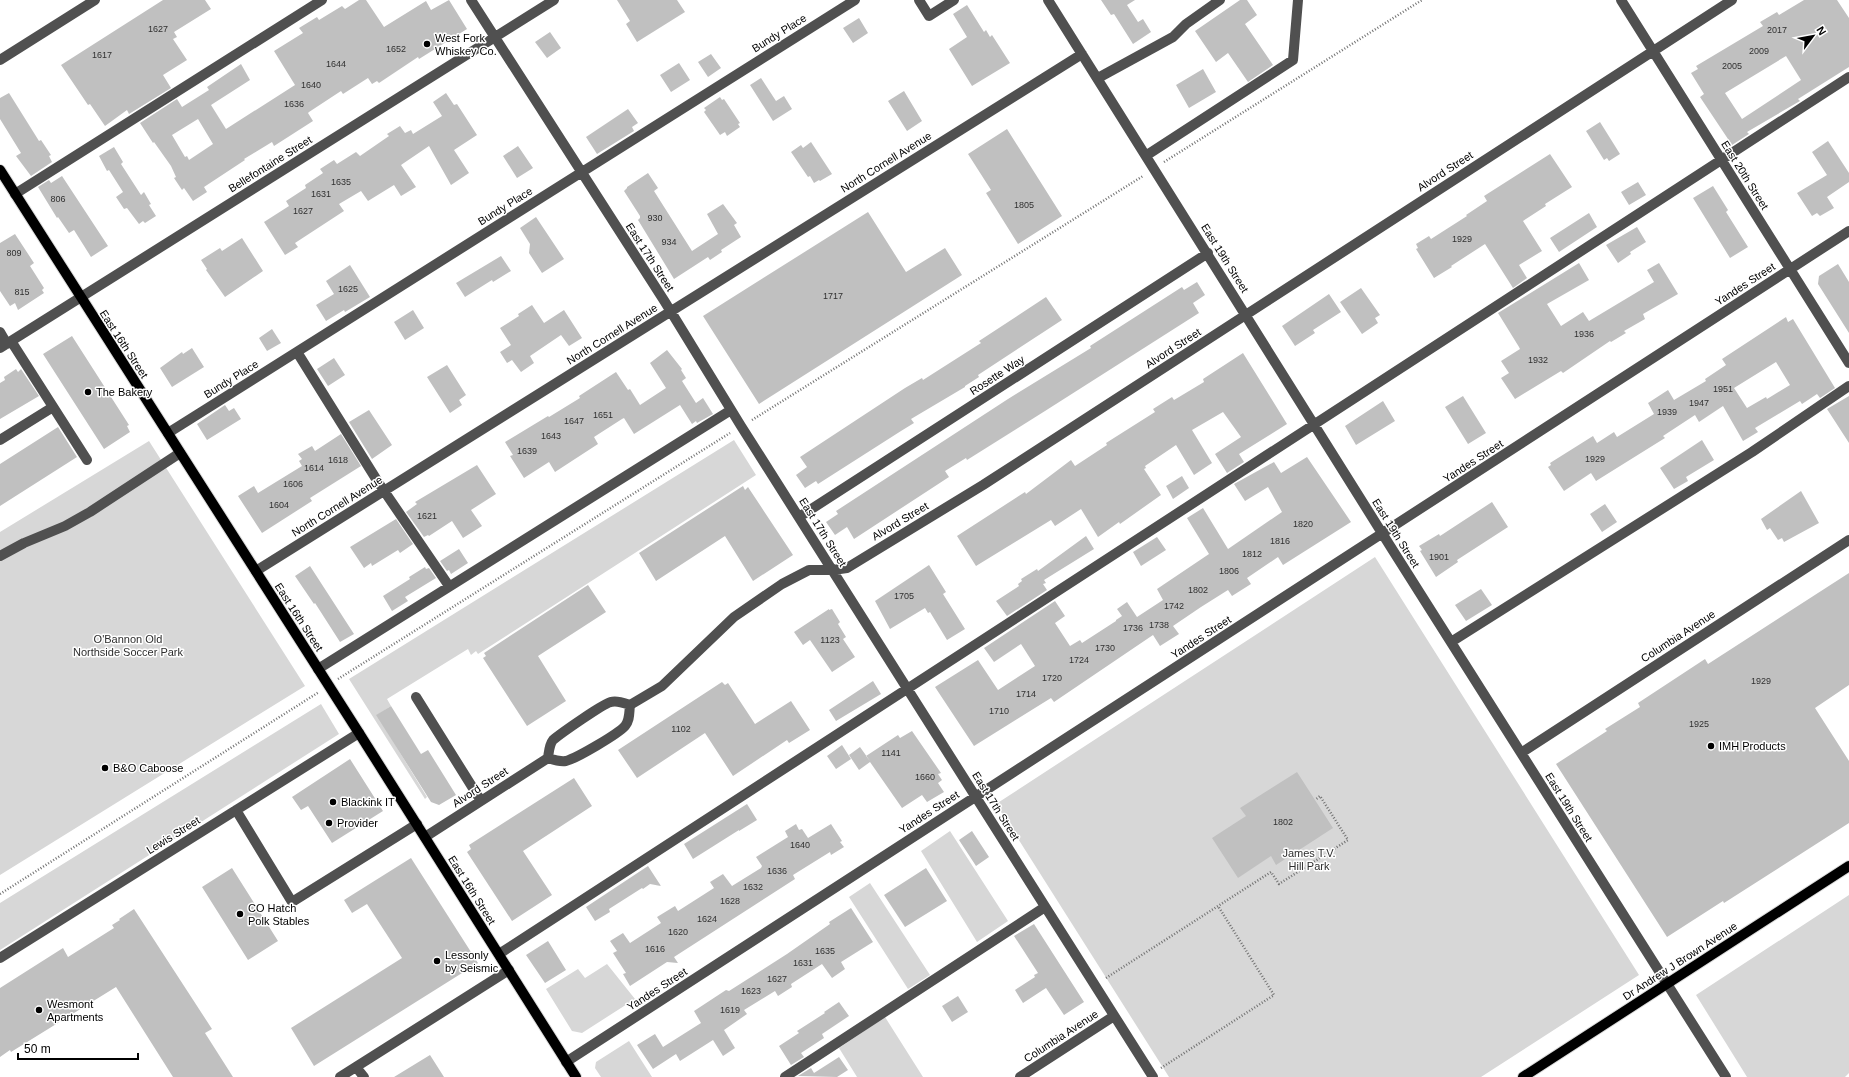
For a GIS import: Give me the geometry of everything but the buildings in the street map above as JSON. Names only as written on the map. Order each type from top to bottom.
[{"type":"main road","name":"East 16th Street","points":[[0,170],[359,732],[576,1077]]},
{"type":"main road","name":"Dr Andrew J Brown Avenue","points":[[1523,1077],[1849,866]]},
{"type":"street","points":[[0,60],[95,0]]},
{"type":"street","points":[[15,194],[322,0]]},
{"type":"street","name":"East 17th Street","points":[[470,0],[582,172],[1153,1077]]},
{"type":"street","name":"Bellefontaine Street","points":[[6,344],[554,0]]},
{"type":"street","name":"Bundy Place","points":[[168,433],[855,0]]},
{"type":"street","points":[[919,0],[929,16],[954,0]]},
{"type":"street","name":"East 19th Street","points":[[1048,0],[1147,155],[1383,534],[1726,1077]]},
{"type":"street","points":[[1098,78],[1173,37],[1186,24],[1220,0]]},
{"type":"street","points":[[1147,155],[1293,60],[1298,0]]},
{"type":"street","name":"East 20th Street","points":[[1621,0],[1849,363]]},
{"type":"street","name":"Alvord Street","points":[[630,705],[662,686],[734,616],[770,592],[809,570],[833,570],[847,568],[983,485],[1732,0]]},
{"type":"street","name":"North Cornell Avenue","points":[[256,571],[1082,54]]},
{"type":"street","points":[[499,954],[1549,271],[1849,78]]},
{"type":"street","name":"Yandes Street","points":[[566,1062],[1849,231]]},
{"type":"street","name":"Rosette Way","points":[[799,517],[1208,253]]},
{"type":"street","points":[[0,332],[6,344],[53,407],[87,460]]},
{"type":"street","points":[[297,352],[384,491],[450,586]]},
{"type":"street","points":[[1451,642],[1752,452],[1849,386]]},
{"type":"street","points":[[0,440],[53,407]]},
{"type":"street","points":[[318,669],[731,410]]},
{"type":"street","points":[[0,556],[24,542],[65,526],[90,512],[180,453]]},
{"type":"street","name":"Columbia Avenue","points":[[1521,753],[1849,540]]},
{"type":"street","points":[[416,697],[481,801]]},
{"type":"street","points":[[611,702],[621,702],[630,705],[629,717],[624,727],[594,747],[581,755],[565,761],[556,761],[548,758],[549,748],[552,741],[593,713],[611,702]]},
{"type":"street","name":"Lewis Street","points":[[0,958],[359,732]]},
{"type":"street","name":"Alvord Street","points":[[425,837],[548,758]]},
{"type":"street","points":[[236,810],[292,902],[417,824]]},
{"type":"street","points":[[784,1077],[1045,907]]},
{"type":"street","points":[[340,1077],[509,970]]},
{"type":"street","name":"Columbia Avenue","points":[[1020,1077],[1114,1016]]},
{"type":"street","points":[[356,1066],[364,1077]]},
{"type":"path","points":[[1165,162],[1422,0]]},
{"type":"path","points":[[755,417],[1144,174]]},
{"type":"path","points":[[344,676],[732,432]]},
{"type":"path","points":[[0,894],[315,694]]},
{"type":"path","points":[[1104,980],[1271,872],[1279,884],[1348,840],[1320,796],[1315,800]]},
{"type":"path","points":[[1160,1069],[1274,995],[1218,906]]},
{"type":"green space","points":[[734,440],[756,475],[478,654],[476,651],[471,655],[468,649],[387,699],[391,706],[377,715],[427,797],[425,799],[349,679]]},
{"type":"green space","name":"O'Bannon Old Northside Soccer Park","points":[[149,441],[305,686],[0,875],[0,532]]},
{"type":"green space","name":"James T.V. Hill Park","points":[[1375,557],[1639,975],[1481,1077],[1169,1077],[996,804]]},
{"type":"green space","points":[[321,704],[339,734],[0,950],[0,903]]},
{"type":"green space","points":[[950,831],[1008,921],[977,942],[921,851]]},
{"type":"green space","points":[[870,883],[930,975],[908,989],[849,897]]},
{"type":"green space","points":[[1849,895],[1849,1073],[1845,1077],[1747,1077],[1696,995]]},
{"type":"green space","points":[[607,964],[635,999],[582,1033],[572,1031],[546,989],[578,969],[585,978]]},
{"type":"green space","points":[[885,1017],[923,1077],[857,1077],[839,1048]]},
{"type":"green space","points":[[629,1041],[652,1077],[601,1077],[595,1068],[596,1062]]},
{"type":"place","name":"West Fork Whiskey Co.","points":[[427,44]]},
{"type":"place","name":"The Bakery","points":[[88,392]]},
{"type":"place","name":"IMH Products","points":[[1711,746]]},
{"type":"place","name":"B&O Caboose","points":[[105,768]]},
{"type":"place","name":"Blackink IT","points":[[333,802]]},
{"type":"place","name":"Provider","points":[[329,823]]},
{"type":"place","name":"CO Hatch Polk Stables","points":[[240,914]]},
{"type":"place","name":"Lessonly by Seismic","points":[[437,961]]},
{"type":"place","name":"Wesmont Apartments","points":[[39,1010]]}]
